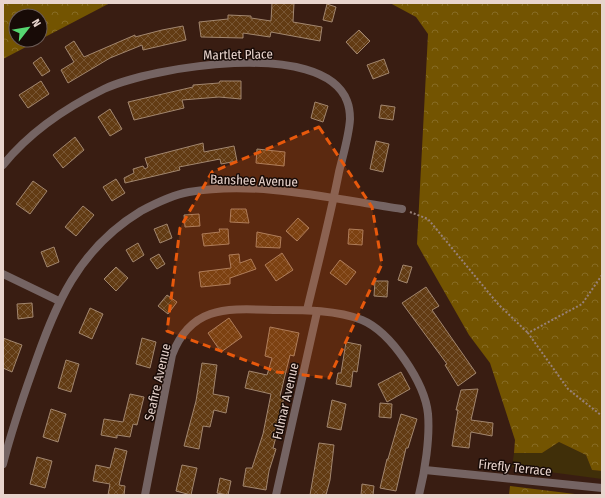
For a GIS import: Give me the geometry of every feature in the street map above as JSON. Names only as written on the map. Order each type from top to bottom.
[{"type":"street","name":"Martlet Place","points":[[3,165],[44,126],[85,99],[105,89],[151,74],[184,67],[251,63],[288,66],[326,77],[341,89],[347,102],[350,116],[334,199],[307,310]]},
{"type":"street","name":"Banshee Avenue","points":[[3,464],[18,413],[59,301],[91,253],[107,235],[124,222],[145,209],[178,194],[226,189],[268,190],[402,209]]},
{"type":"street","points":[[3,274],[59,301]]},
{"type":"street","name":"Seafire Avenue","points":[[145,495],[172,355],[182,335],[200,318],[221,310],[307,310],[356,318],[372,326],[384,335],[404,360],[421,391],[428,414],[425,470],[418,495]]},
{"type":"street","name":"Fulmar Avenue","points":[[276,495],[317,312]]},
{"type":"street","name":"Firefly Terrace","points":[[425,470],[602,488]]},
{"type":"path","points":[[402,209],[428,219],[498,304],[528,333],[568,389],[602,416]]},
{"type":"path","points":[[528,333],[582,304],[602,274]]},
{"type":"highlighted area","points":[[319,127],[372,207],[382,264],[329,378],[277,372],[167,331],[180,228],[212,172]]},
{"type":"shaded area","points":[[559,442],[586,455],[592,470],[602,471],[602,479],[512,467],[514,453],[542,453]]},
{"type":"green space","points":[[3,3],[110,3],[48,36],[48,8],[8,8],[8,48],[24,48],[3,59]]},
{"type":"green space","points":[[390,3],[602,3],[602,471],[592,470],[586,455],[559,442],[542,453],[514,453],[515,440],[490,363],[469,335],[417,244],[428,34],[416,17]]},
{"type":"green space","points":[[510,486],[583,495],[509,495]]},
{"type":"building","points":[[272,3],[294,3],[293,22],[322,27],[320,41],[271,32],[270,37],[243,33],[243,38],[201,37],[199,22],[228,19],[228,15],[251,16],[251,18],[271,21]]},
{"type":"building","points":[[327,4],[336,7],[332,22],[323,20]]},
{"type":"building","points":[[183,26],[186,40],[143,50],[142,45],[110,58],[68,83],[61,70],[74,62],[65,47],[74,41],[84,57],[135,35],[135,37]]},
{"type":"building","points":[[359,30],[370,41],[357,54],[346,42]]},
{"type":"building","points":[[41,57],[50,71],[42,76],[33,63]]},
{"type":"building","points":[[384,59],[389,73],[373,79],[367,65]]},
{"type":"building","points":[[41,81],[49,94],[28,108],[19,95]]},
{"type":"building","points":[[220,81],[241,81],[241,99],[219,97],[182,100],[184,108],[134,120],[128,102],[193,87],[193,85],[219,83]]},
{"type":"building","points":[[315,102],[328,106],[323,122],[311,118]]},
{"type":"building","points":[[381,105],[395,107],[393,120],[379,118]]},
{"type":"building","points":[[110,109],[122,129],[110,136],[98,117]]},
{"type":"building","points":[[75,137],[84,150],[63,168],[53,155]]},
{"type":"building","points":[[376,141],[389,144],[383,172],[370,169]]},
{"type":"building","points":[[203,143],[204,152],[234,146],[237,161],[221,164],[220,159],[179,167],[180,170],[125,183],[124,178],[134,173],[133,169],[143,166],[145,169],[148,167],[145,158]]},
{"type":"building","points":[[257,149],[285,152],[284,166],[256,163]]},
{"type":"building","points":[[116,179],[125,193],[112,201],[103,187]]},
{"type":"building","points":[[33,181],[47,191],[30,214],[16,204]]},
{"type":"building","points":[[83,206],[94,215],[76,236],[65,227]]},
{"type":"building","points":[[231,209],[246,209],[249,223],[230,222]]},
{"type":"building","points":[[199,214],[200,226],[185,227],[184,215]]},
{"type":"building","points":[[298,218],[309,228],[297,241],[286,231]]},
{"type":"building","points":[[167,224],[172,238],[160,243],[154,229]]},
{"type":"building","points":[[219,229],[228,229],[229,244],[204,246],[202,234],[220,232]]},
{"type":"building","points":[[349,229],[363,230],[362,245],[348,244]]},
{"type":"building","points":[[257,232],[281,237],[280,248],[256,247]]},
{"type":"building","points":[[138,243],[144,255],[133,262],[126,250]]},
{"type":"building","points":[[54,247],[59,262],[47,267],[41,252]]},
{"type":"building","points":[[282,253],[293,270],[276,281],[265,265]]},
{"type":"building","points":[[159,254],[165,264],[157,269],[150,259]]},
{"type":"building","points":[[239,254],[240,263],[251,259],[256,269],[230,278],[230,284],[201,287],[199,272],[231,268],[229,255]]},
{"type":"building","points":[[340,260],[356,272],[346,285],[330,273]]},
{"type":"building","points":[[403,265],[412,267],[407,283],[398,280]]},
{"type":"building","points":[[116,267],[128,278],[116,291],[104,279]]},
{"type":"building","points":[[375,281],[388,281],[387,297],[374,296]]},
{"type":"building","points":[[426,287],[439,306],[432,310],[476,373],[458,386],[445,365],[447,364],[402,303]]},
{"type":"building","points":[[167,295],[177,302],[168,314],[158,306]]},
{"type":"building","points":[[32,303],[33,317],[18,319],[17,304]]},
{"type":"building","points":[[90,308],[103,314],[92,339],[79,333]]},
{"type":"building","points":[[229,318],[242,337],[221,352],[208,333]]},
{"type":"building","points":[[270,327],[299,333],[294,356],[290,355],[280,396],[284,397],[278,421],[280,422],[273,448],[276,449],[269,471],[266,490],[243,486],[246,468],[252,468],[263,434],[271,394],[245,388],[249,371],[267,375],[272,358],[265,356]]},
{"type":"building","points":[[3,338],[22,345],[12,372],[3,368]]},
{"type":"building","points":[[142,338],[156,342],[150,368],[136,364]]},
{"type":"building","points":[[346,342],[361,345],[357,372],[353,371],[351,387],[336,384],[338,373],[341,373]]},
{"type":"building","points":[[66,360],[79,364],[71,392],[58,388]]},
{"type":"building","points":[[202,363],[217,365],[213,394],[229,397],[226,413],[214,410],[210,427],[203,426],[199,449],[184,446],[196,401]]},
{"type":"building","points":[[401,372],[410,389],[387,402],[378,384]]},
{"type":"building","points":[[478,389],[471,420],[493,423],[492,436],[471,432],[469,448],[452,446],[458,410],[456,410],[461,390]]},
{"type":"building","points":[[130,394],[144,397],[137,425],[133,424],[130,437],[117,435],[117,438],[101,435],[104,419],[123,422]]},
{"type":"building","points":[[332,400],[346,404],[341,430],[327,427]]},
{"type":"building","points":[[380,403],[392,404],[391,418],[379,417]]},
{"type":"building","points":[[51,409],[66,414],[58,442],[43,437]]},
{"type":"building","points":[[401,414],[417,419],[408,448],[406,448],[396,491],[380,488]]},
{"type":"building","points":[[319,443],[334,445],[330,480],[326,495],[310,495]]},
{"type":"building","points":[[115,448],[127,451],[119,485],[125,486],[124,495],[108,495],[110,484],[93,481],[96,465],[110,468]]},
{"type":"building","points":[[37,457],[52,461],[45,488],[30,484]]},
{"type":"building","points":[[182,465],[197,468],[191,495],[176,491]]},
{"type":"building","points":[[220,478],[231,481],[228,495],[217,493]]},
{"type":"building","points":[[362,484],[374,486],[373,495],[361,495]]}]
